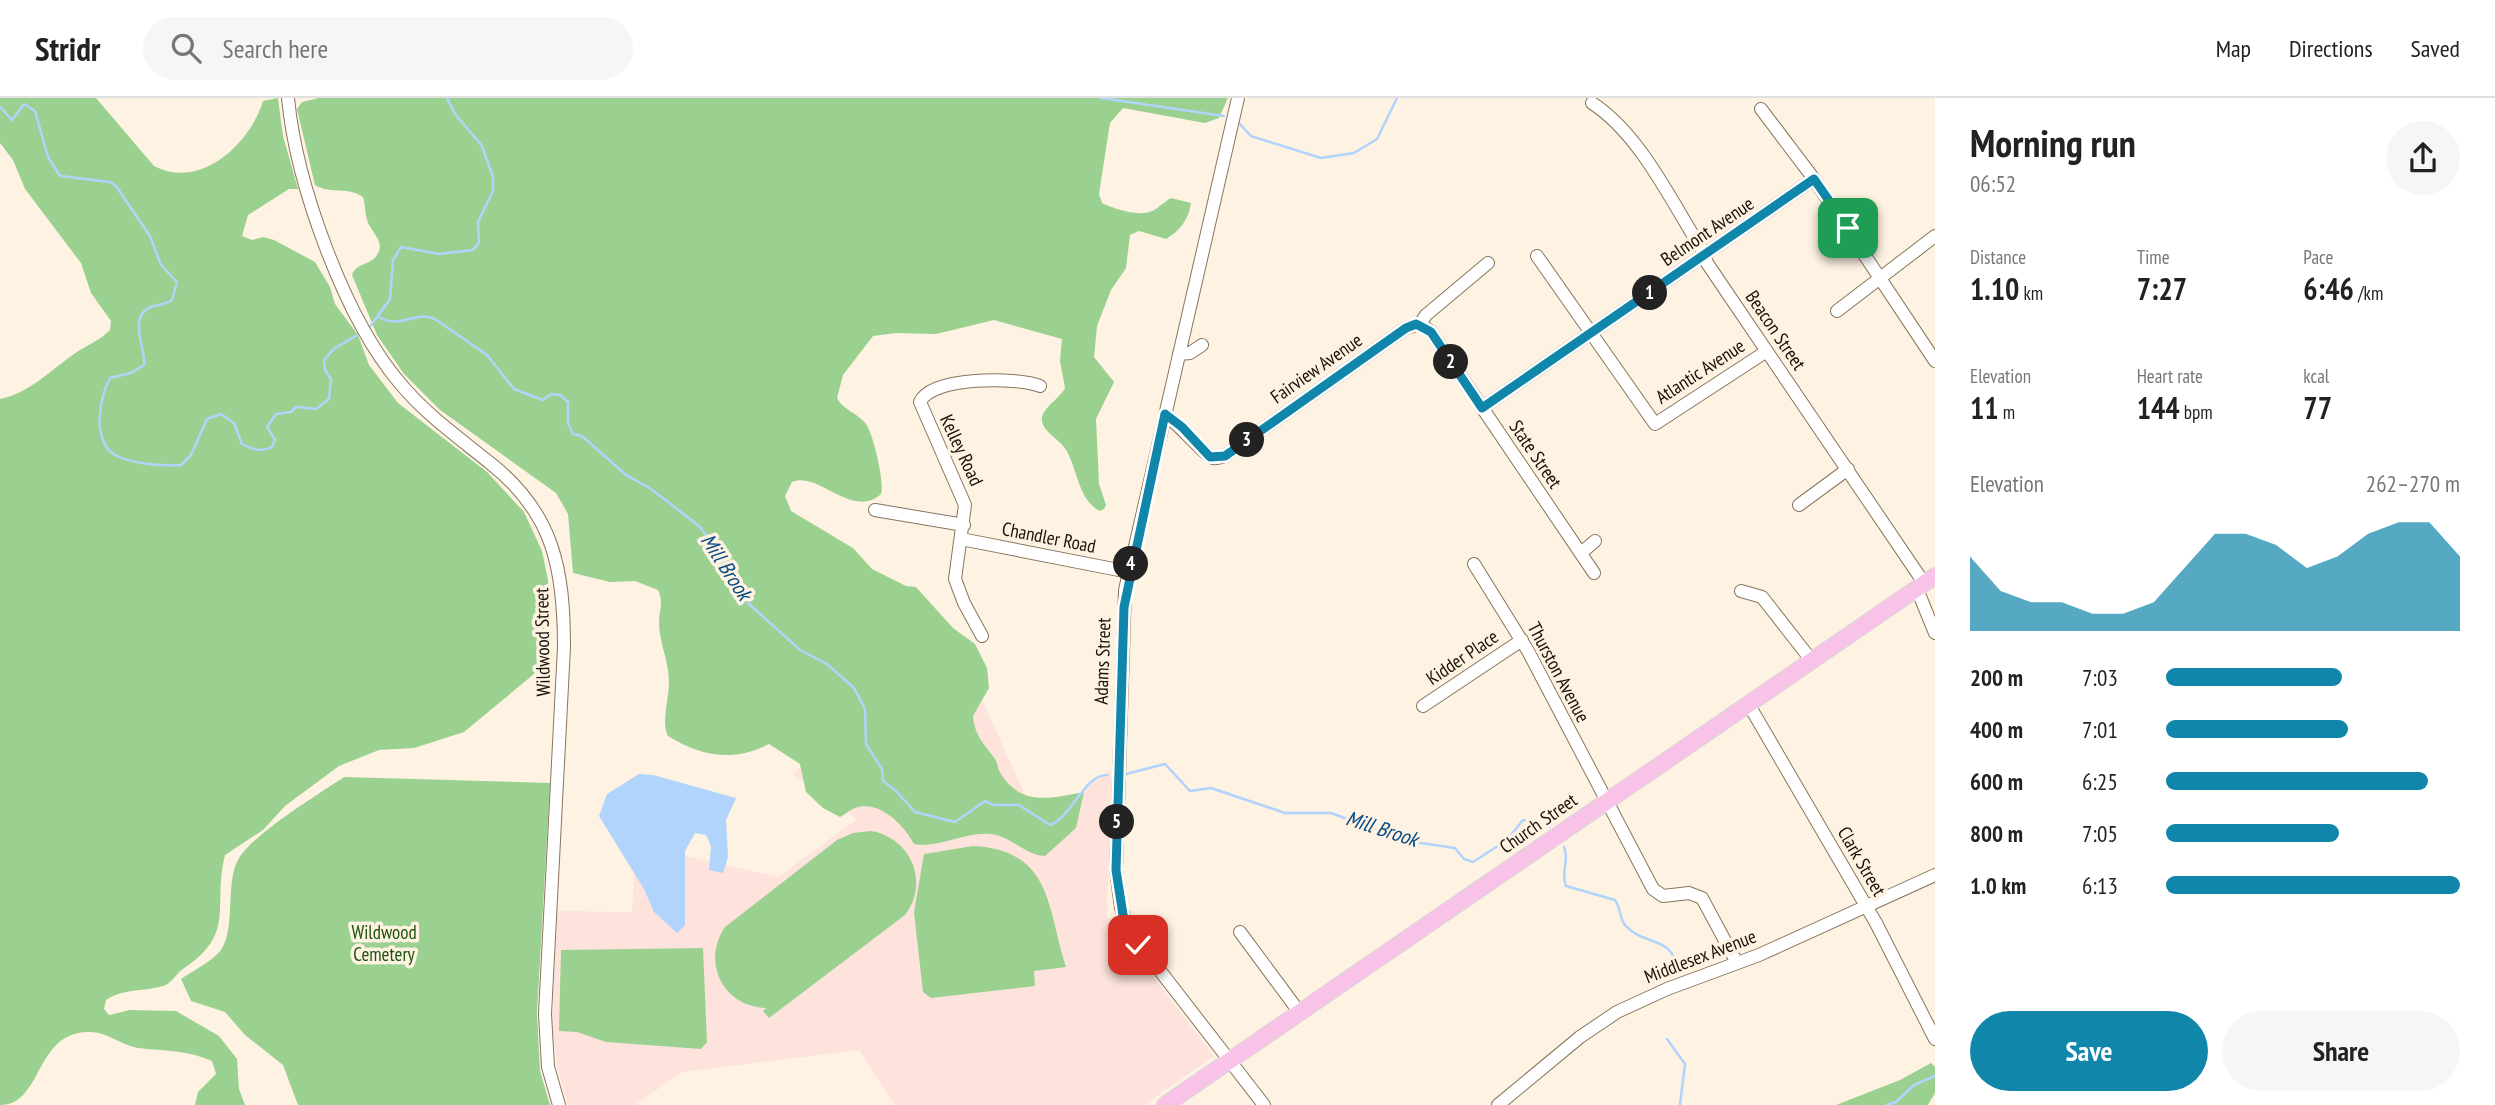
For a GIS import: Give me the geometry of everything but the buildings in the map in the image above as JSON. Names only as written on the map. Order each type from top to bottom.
[{"type":"main road","name":"Church Street","points":[[1165,1105],[1925,583]]},
{"type":"street","name":"Wildwood Street","points":[[288,98],[293,138],[305,183],[359,324],[418,404],[499,470],[528,499],[545,528],[558,565],[564,604],[564,656],[545,1014],[548,1067],[559,1105]]},
{"type":"street","name":"Adams Street","points":[[1238,98],[1129,572],[1123,617],[1116,855],[1121,908],[1138,945],[1264,1105]]},
{"type":"street","name":"Beacon Street","points":[[1592,103],[1614,119],[1629,136],[1767,351],[1925,583],[1935,633]]},
{"type":"street","points":[[1761,108],[1814,179],[1935,361]]},
{"type":"street","name":"Belmont Avenue","points":[[1482,408],[1705,257],[1814,179]]},
{"type":"street","points":[[1837,311],[1935,236]]},
{"type":"street","points":[[1537,256],[1591,332]]},
{"type":"street","name":"Fairview Avenue","points":[[1165,414],[1182,427],[1210,457],[1222,457],[1406,328],[1420,324],[1426,315],[1488,263]]},
{"type":"street","name":"State Street","points":[[1420,324],[1431,332],[1594,573]]},
{"type":"street","name":"Atlantic Avenue","points":[[1591,332],[1655,424],[1767,351]]},
{"type":"street","points":[[1179,355],[1190,353],[1202,345]]},
{"type":"street","name":"Kelley Road","points":[[982,636],[964,603],[955,579],[964,525],[964,502],[921,407],[922,397],[931,391],[986,379],[1022,380],[1040,386]]},
{"type":"street","points":[[1799,505],[1847,469]]},
{"type":"street","points":[[875,510],[964,525]]},
{"type":"street","name":"Chandler Road","points":[[961,539],[1129,572]]},
{"type":"street","points":[[1581,553],[1595,541]]},
{"type":"street","name":"Thurston Avenue","points":[[1474,564],[1522,640],[1653,889],[1663,896],[1689,893],[1702,898],[1738,963]]},
{"type":"street","points":[[1741,591],[1762,597],[1812,662]]},
{"type":"street","name":"Kidder Place","points":[[1423,706],[1522,640]]},
{"type":"street","name":"Clark Street","points":[[1749,705],[1866,908],[1935,1039]]},
{"type":"street","name":"Middlesex Avenue","points":[[1498,1105],[1580,1037],[1617,1012],[1866,908],[1935,875]]},
{"type":"street","points":[[1240,932],[1300,1013]]},
{"type":"shaded area","points":[[967,667],[1038,823],[1111,770],[1107,917],[1214,1056],[1144,1105],[895,1105],[859,1050],[682,1072],[635,1105],[568,1105],[557,1067],[552,1022],[557,911],[632,912],[636,845],[779,877],[857,819],[793,774],[813,755]]},
{"type":"green space","points":[[0,98],[96,98],[154,166],[172,172],[189,172],[222,158],[248,132],[263,101],[278,98],[283,136],[298,189],[289,189],[248,215],[242,236],[252,240],[263,237],[274,240],[315,262],[330,287],[335,304],[358,335],[369,365],[398,403],[487,472],[524,512],[542,551],[548,580],[552,645],[534,674],[464,732],[414,748],[379,750],[339,766],[285,806],[263,830],[225,855],[217,931],[200,956],[166,985],[127,992],[106,1000],[104,1009],[109,1015],[130,1010],[176,1011],[219,1036],[237,1059],[239,1089],[245,1105],[195,1105],[198,1092],[216,1074],[212,1061],[185,1053],[138,1048],[95,1032],[88,1032],[70,1035],[58,1044],[24,1094],[14,1102],[0,1105],[0,399],[30,387],[102,337],[110,330],[111,321],[91,293],[81,263],[25,189],[13,160],[0,143]]},
{"type":"green space","points":[[319,98],[1228,98],[1219,118],[1205,123],[1123,108],[1110,123],[1099,194],[1102,203],[1133,213],[1146,213],[1171,198],[1191,203],[1183,224],[1166,239],[1139,231],[1130,235],[1126,268],[1111,290],[1097,326],[1094,357],[1114,382],[1096,419],[1099,484],[1106,505],[1104,509],[1100,511],[1087,499],[1069,455],[1042,422],[1046,410],[1065,388],[1060,361],[1062,339],[994,320],[936,334],[896,333],[873,336],[843,375],[837,398],[843,406],[863,420],[869,429],[880,470],[881,494],[859,502],[802,480],[792,482],[785,496],[791,511],[853,548],[872,569],[906,586],[916,587],[953,628],[975,644],[987,668],[989,688],[973,716],[978,735],[995,759],[1001,774],[1018,792],[1049,798],[1084,792],[1076,828],[1045,856],[990,834],[970,835],[933,844],[914,844],[904,829],[882,810],[864,806],[840,817],[823,808],[806,792],[800,764],[769,744],[743,753],[718,755],[693,749],[668,736],[665,717],[669,674],[659,630],[661,603],[658,590],[635,581],[610,582],[573,573],[568,514],[556,493],[440,410],[404,374],[377,335],[352,275],[357,268],[377,255],[380,245],[367,220],[363,197],[352,192],[328,190],[315,185],[297,109],[302,102]]},
{"type":"green space","name":"Wildwood Cemetery","points":[[344,777],[550,783],[537,1013],[540,1071],[550,1105],[298,1105],[283,1065],[245,1035],[225,1012],[191,1001],[181,979],[213,958],[226,941],[232,881],[238,860],[245,850],[271,827]]},
{"type":"green space","points":[[871,831],[897,842],[912,863],[916,889],[905,915],[769,1018],[763,1011],[766,1008],[751,1006],[738,1000],[720,980],[716,968],[718,940],[725,927],[837,840],[853,833]]},
{"type":"green space","points":[[973,846],[999,850],[1019,858],[1033,871],[1049,904],[1066,967],[1034,971],[1035,986],[931,998],[923,992],[914,912],[924,854]]},
{"type":"green space","points":[[703,948],[707,1042],[701,1049],[606,1042],[577,1032],[559,1031],[561,950]]},
{"type":"green space","points":[[1931,1063],[1935,1067],[1935,1093],[1928,1105],[1836,1105],[1900,1080]]},
{"type":"water","points":[[639,774],[653,775],[736,798],[726,820],[728,857],[723,873],[709,870],[711,846],[706,835],[695,833],[685,851],[685,925],[677,933],[654,912],[644,889],[599,816],[607,794]]},
{"type":"waterway","points":[[369,328],[390,299],[393,260],[401,247],[439,254],[473,250],[479,243],[478,222],[493,191],[493,177],[482,146],[455,114],[447,98]]},
{"type":"waterway","name":"Mill Brook","points":[[1101,98],[1224,116]]},
{"type":"waterway","name":"Mill Brook","points":[[1239,123],[1251,136],[1321,158],[1354,153],[1377,139],[1397,98]]},
{"type":"waterway","points":[[0,107],[12,120],[24,104],[35,111],[48,157],[60,176],[110,182],[116,186],[150,236],[161,265],[177,282],[172,300],[151,307],[140,318],[139,333],[144,365],[131,373],[110,378],[106,386],[100,429],[107,448],[115,455],[147,464],[181,465],[191,455],[207,419],[221,414],[234,423],[242,444],[253,449],[268,449],[275,440],[267,427],[276,414],[291,412],[296,407],[316,409],[329,399],[331,379],[325,370],[324,360],[335,348],[361,333]]},
{"type":"waterway","name":"Mill Brook","points":[[378,317],[395,322],[420,317],[435,319],[487,355],[514,389],[543,400],[551,394],[560,395],[568,402],[568,423],[573,434],[582,436],[626,475],[651,489],[699,526],[722,556],[748,603],[800,650],[827,664],[854,688],[865,709],[866,744],[882,769],[883,781],[915,812],[955,822],[985,801],[994,805],[1019,805],[1050,825],[1064,815],[1092,782],[1107,775]]},
{"type":"waterway","name":"Mill Brook","points":[[1126,774],[1165,764],[1190,791],[1211,788],[1285,813],[1331,813],[1407,841],[1455,848],[1464,859],[1473,862],[1507,840],[1523,820],[1550,827]]},
{"type":"waterway","name":"Mill Brook","points":[[1564,847],[1566,886],[1615,900],[1626,926],[1671,952],[1678,973]]},
{"type":"waterway","name":"Mill Brook","points":[[1667,1039],[1685,1064],[1680,1105]]},
{"type":"waterway","name":"Mill Brook","points":[[1886,1105],[1896,1102],[1914,1085],[1935,1076]]},
{"type":"route","points":[[1138,945],[1125,923],[1116,870],[1124,607],[1125,590],[1165,414],[1182,427],[1210,457],[1225,456],[1406,328],[1416,324],[1431,332],[1482,408],[1705,257],[1814,179],[1848,228]]}]
